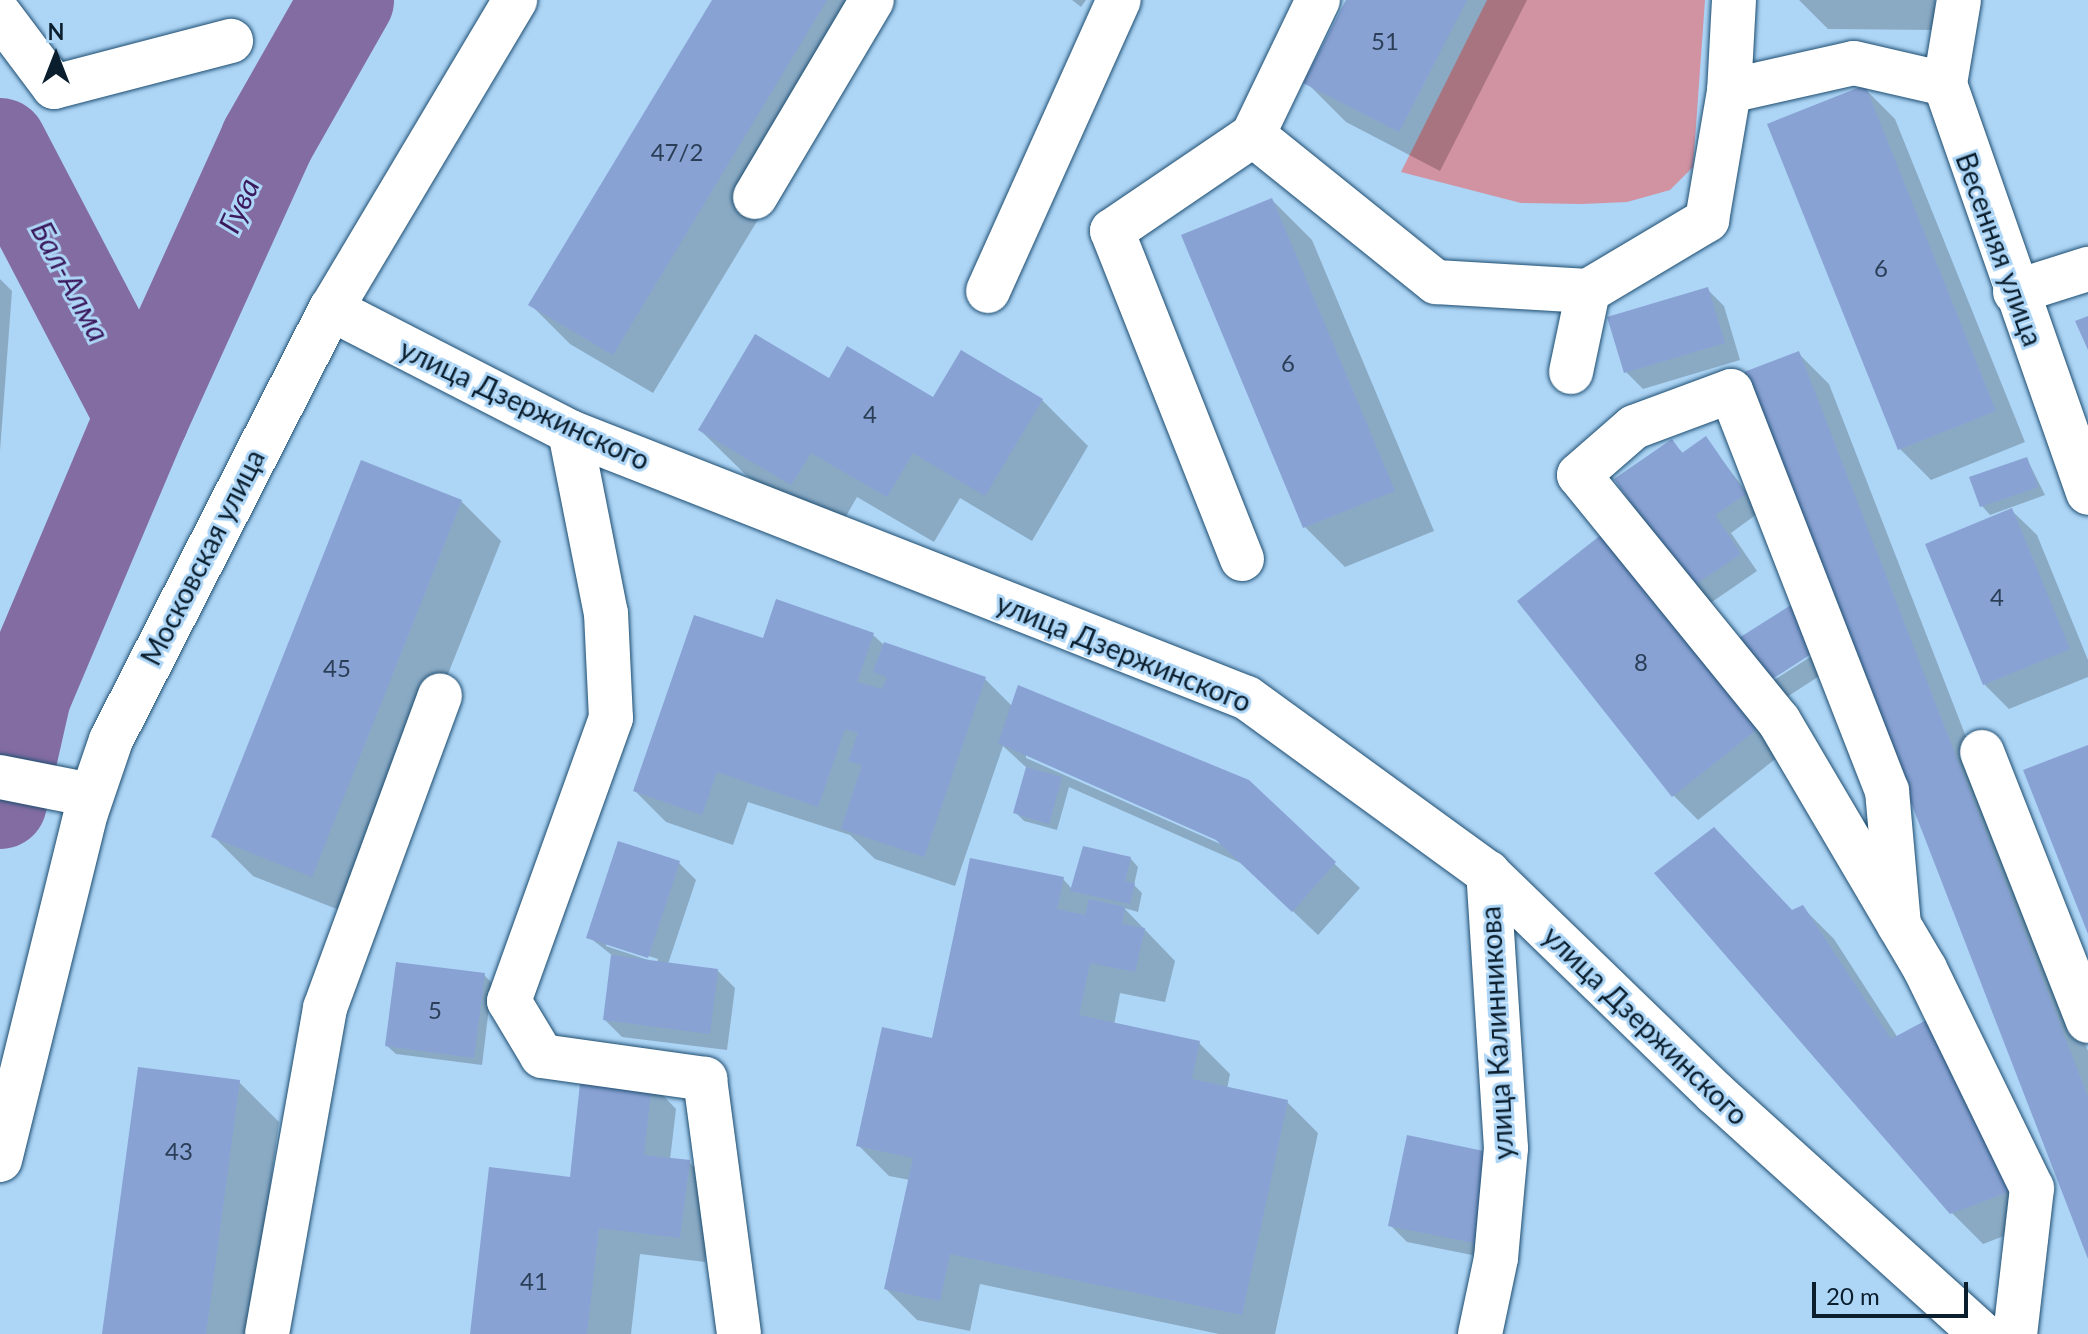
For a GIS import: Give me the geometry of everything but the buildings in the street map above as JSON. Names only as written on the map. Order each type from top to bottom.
[{"type":"street","name":"Московская улица","points":[[0,1160],[86,806],[111,740],[191,576],[331,309],[515,0]]},
{"type":"street","points":[[755,197],[872,0]]},
{"type":"street","points":[[988,291],[1119,0]]},
{"type":"street","points":[[1242,559],[1112,231],[1253,135],[1318,0]]},
{"type":"street","points":[[1253,135],[1436,282],[1588,291],[1707,220],[1729,91],[1734,0]]},
{"type":"street","name":"Весенняя улица","points":[[1959,0],[1945,84],[2015,292],[2088,493]]},
{"type":"street","points":[[0,15],[54,87],[231,41]]},
{"type":"street","points":[[1729,91],[1854,63],[1945,84]]},
{"type":"street","points":[[2015,292],[2088,269]]},
{"type":"street","points":[[1571,372],[1588,291]]},
{"type":"street","name":"улица Дзержинского","points":[[331,309],[570,432],[1247,698],[1488,873],[1715,1093],[1982,1334]]},
{"type":"street","points":[[1899,925],[1887,791],[1731,391],[1634,427],[1579,475],[1779,721],[1899,925],[2032,1188],[2015,1334]]},
{"type":"street","points":[[570,432],[606,613],[611,718],[509,1001],[542,1056],[705,1079],[739,1334]]},
{"type":"street","points":[[267,1334],[325,1008],[440,696]]},
{"type":"street","points":[[1982,752],[2088,1021]]},
{"type":"street","points":[[0,777],[86,806]]},
{"type":"street","points":[[0,796],[86,806]]},
{"type":"street","name":"улица Калинникова","points":[[1480,1334],[1496,1258],[1506,1148],[1488,873]]},
{"type":"shaded area","points":[[1487,0],[1705,0],[1693,167],[1670,190],[1627,202],[1582,204],[1521,203],[1401,172]]},
{"type":"waterway","name":"Гува","points":[[0,802],[24,696],[142,417],[267,141],[347,0]]},
{"type":"waterway","name":"Бал-Алма","points":[[0,145],[142,417]]}]
